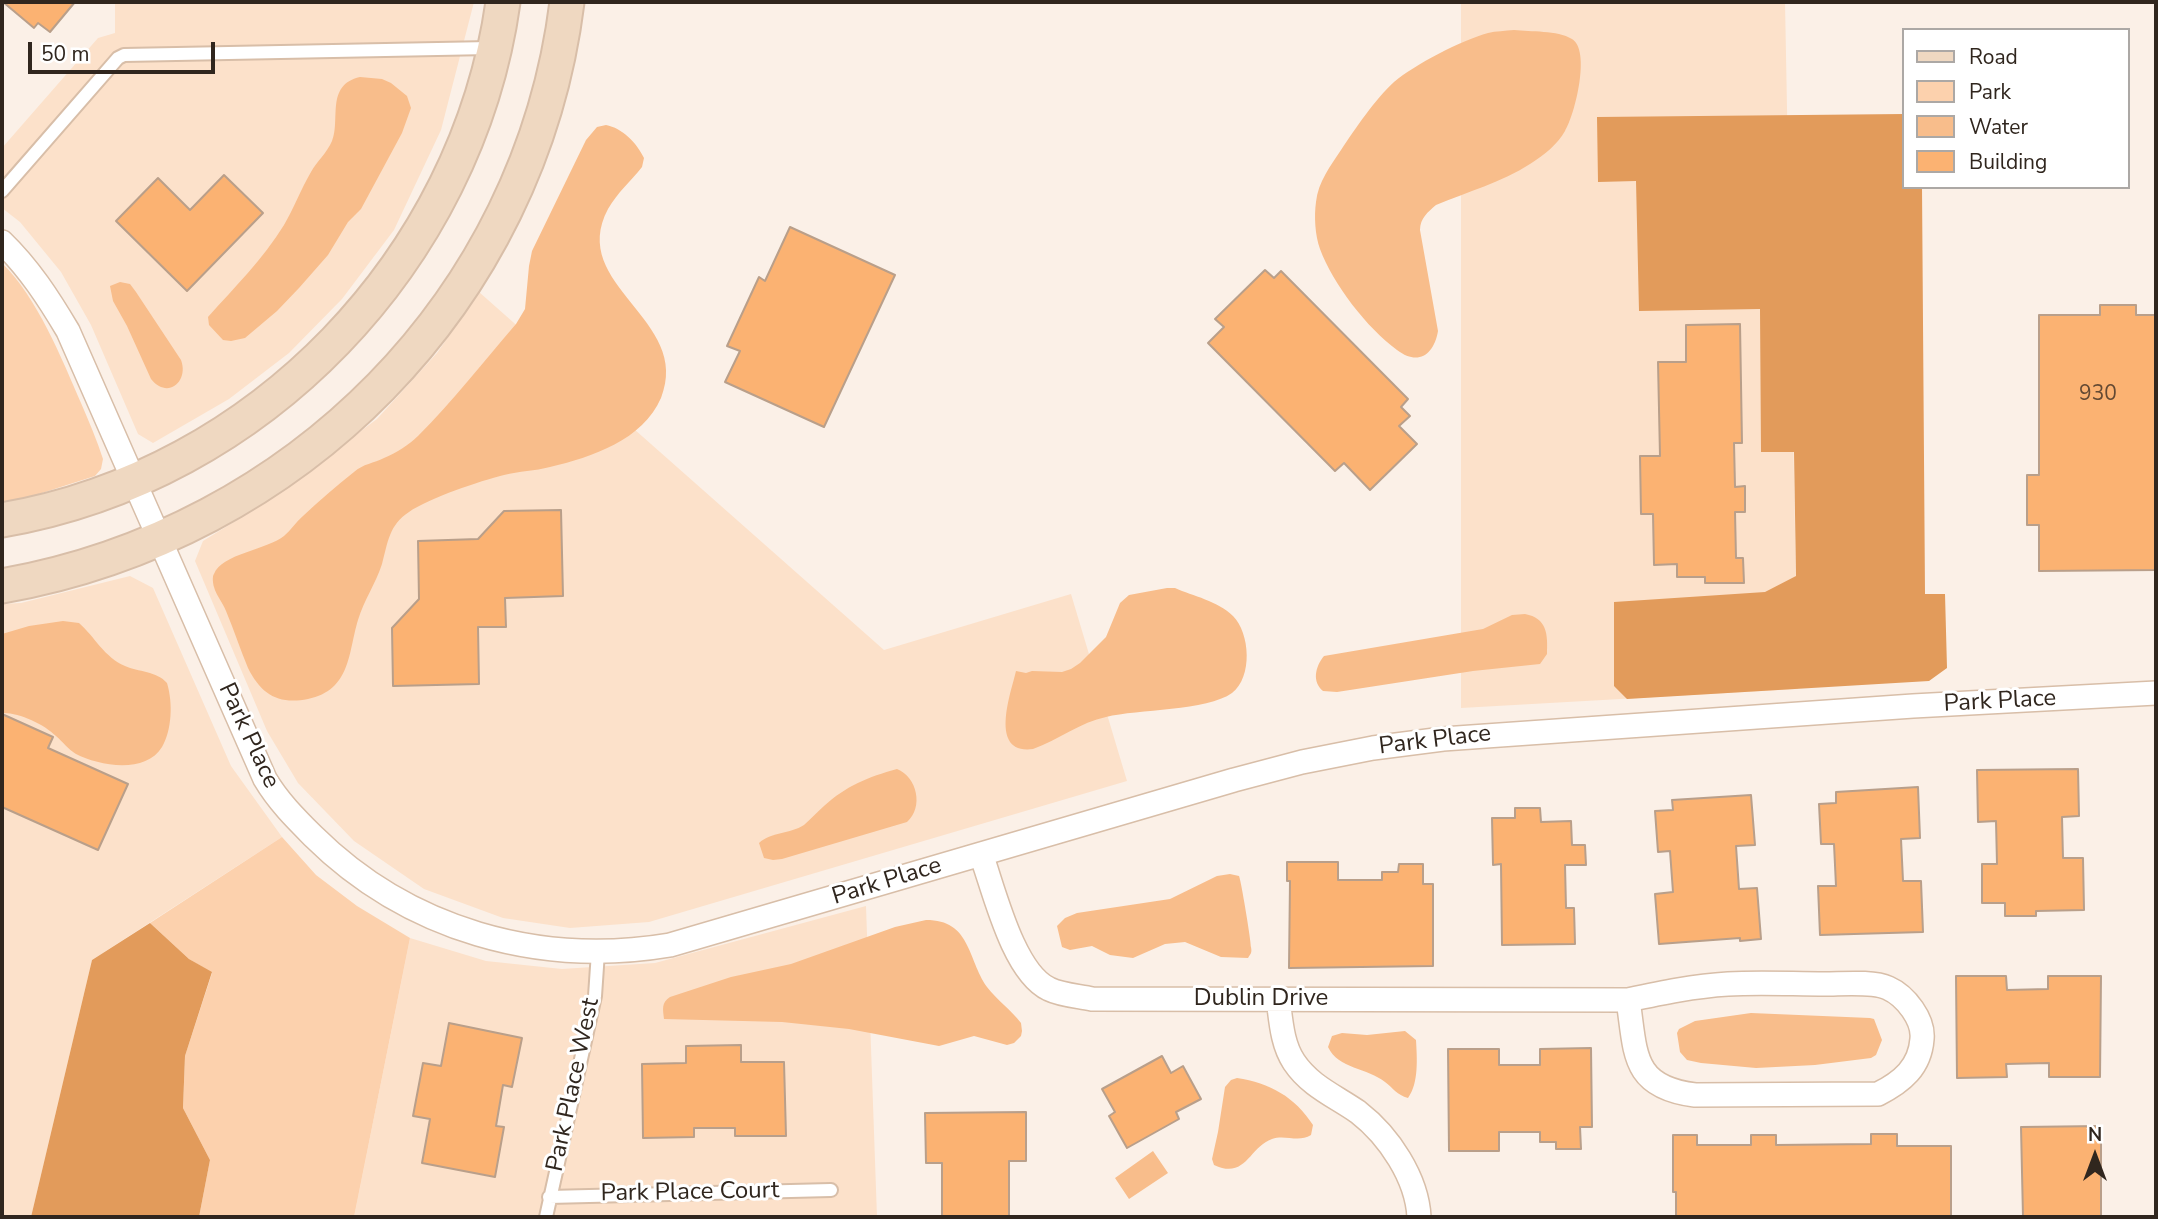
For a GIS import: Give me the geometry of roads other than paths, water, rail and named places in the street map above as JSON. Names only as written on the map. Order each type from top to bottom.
[{"type":"street","points":[[2,520],[82,501],[195,452],[270,402],[307,370],[358,318],[396,270],[428,218],[459,158],[484,88],[503,2]]},
{"type":"street","points":[[2,586],[53,576],[110,559],[160,540],[211,515],[304,454],[382,388],[444,313],[484,253],[524,169],[548,97],[567,2]]},
{"type":"street","name":"Park Place","points":[[2,242],[44,290],[68,331],[265,779],[275,796],[339,861],[389,896],[447,923],[496,940],[550,950],[598,953],[670,945],[1234,780],[1302,762],[1373,748],[1511,732],[2156,693]]},
{"type":"street","name":"Dublin Drive","points":[[981,854],[1014,949],[1026,970],[1048,989],[1091,999],[1628,1000],[1689,988],[1729,984],[1859,984],[1888,988],[1907,1003],[1918,1017],[1923,1033],[1921,1053],[1910,1073],[1878,1094],[1695,1095],[1673,1092],[1653,1082],[1637,1062],[1628,1000]]},
{"type":"street","points":[[1278,999],[1283,1035],[1294,1062],[1316,1086],[1358,1113],[1383,1135],[1403,1165],[1419,1205],[1419,1217]]},
{"type":"lane","points":[[2,191],[118,58],[124,55],[495,47]]},
{"type":"lane","name":"Park Place West","points":[[546,1217],[595,996],[598,953]]},
{"type":"lane","name":"Park Place Court","points":[[549,1197],[831,1189]]},
{"type":"water","points":[[1514,30],[1559,34],[1572,39],[1578,45],[1581,69],[1577,98],[1569,123],[1562,136],[1540,157],[1508,176],[1436,205],[1427,213],[1420,230],[1438,331],[1433,346],[1424,356],[1405,355],[1374,330],[1333,276],[1320,249],[1316,232],[1315,207],[1319,188],[1359,123],[1394,82],[1426,61],[1465,41],[1488,33]]},
{"type":"water","points":[[360,77],[382,79],[407,96],[411,108],[402,133],[361,209],[348,222],[328,255],[277,311],[245,338],[223,340],[209,325],[208,317],[276,238],[311,172],[332,141],[336,104],[342,87]]},
{"type":"water","points":[[606,125],[618,129],[628,137],[644,158],[642,167],[608,209],[600,236],[603,260],[615,282],[660,346],[666,370],[661,398],[653,413],[629,436],[599,452],[550,467],[482,481],[442,496],[402,517],[390,535],[340,679],[333,688],[308,699],[288,700],[272,696],[259,685],[248,668],[215,590],[213,575],[226,561],[284,536],[300,518],[357,469],[406,446],[456,395],[516,324],[525,309],[532,251],[586,140],[597,127]]},
{"type":"water","points":[[120,282],[130,284],[181,360],[183,368],[180,381],[170,388],[157,385],[151,379],[113,301],[110,286]]},
{"type":"water","points":[[1175,588],[1213,603],[1227,611],[1239,624],[1246,644],[1246,666],[1239,686],[1232,693],[1206,703],[1097,719],[1033,749],[1019,748],[1011,742],[1006,720],[1016,671],[1062,672],[1071,669],[1106,637],[1120,603],[1129,595]]},
{"type":"water","points":[[1525,614],[1538,619],[1545,628],[1547,654],[1540,664],[1473,671],[1337,692],[1323,691],[1317,683],[1318,665],[1324,656],[1483,629],[1512,615]]},
{"type":"water","points":[[63,621],[79,623],[105,652],[118,662],[158,676],[167,683],[171,708],[170,725],[162,747],[155,756],[134,764],[97,762],[76,754],[38,723],[16,714],[2,713],[2,634],[29,626]]},
{"type":"water","points":[[897,769],[909,779],[916,793],[915,809],[907,822],[782,859],[764,858],[759,843],[764,839],[799,828],[849,788]]},
{"type":"water","points":[[1217,876],[1239,876],[1240,880],[1251,949],[1248,958],[1221,957],[1185,942],[1165,944],[1133,958],[1110,955],[1092,946],[1070,950],[1062,947],[1057,926],[1065,918],[1077,913],[1170,899]]},
{"type":"water","points":[[926,920],[952,926],[960,934],[987,987],[1021,1023],[1021,1036],[1014,1043],[1007,1045],[974,1036],[939,1046],[849,1029],[782,1022],[664,1019],[664,1004],[670,997],[731,977],[791,964],[895,927]]},
{"type":"water","points":[[1751,1013],[1870,1018],[1874,1019],[1882,1040],[1876,1055],[1871,1058],[1815,1065],[1756,1068],[1701,1063],[1687,1060],[1680,1052],[1677,1033],[1679,1029],[1695,1021]]},
{"type":"water","points":[[1405,1031],[1416,1040],[1417,1062],[1416,1078],[1408,1098],[1378,1077],[1339,1060],[1328,1047],[1332,1036],[1342,1033],[1367,1035]]},
{"type":"water","points":[[1237,1078],[1271,1088],[1290,1099],[1313,1125],[1311,1135],[1272,1139],[1264,1143],[1246,1161],[1233,1168],[1225,1169],[1214,1165],[1212,1159],[1225,1087]]},
{"type":"water","points":[[1153,1151],[1168,1173],[1129,1199],[1115,1178]]}]
